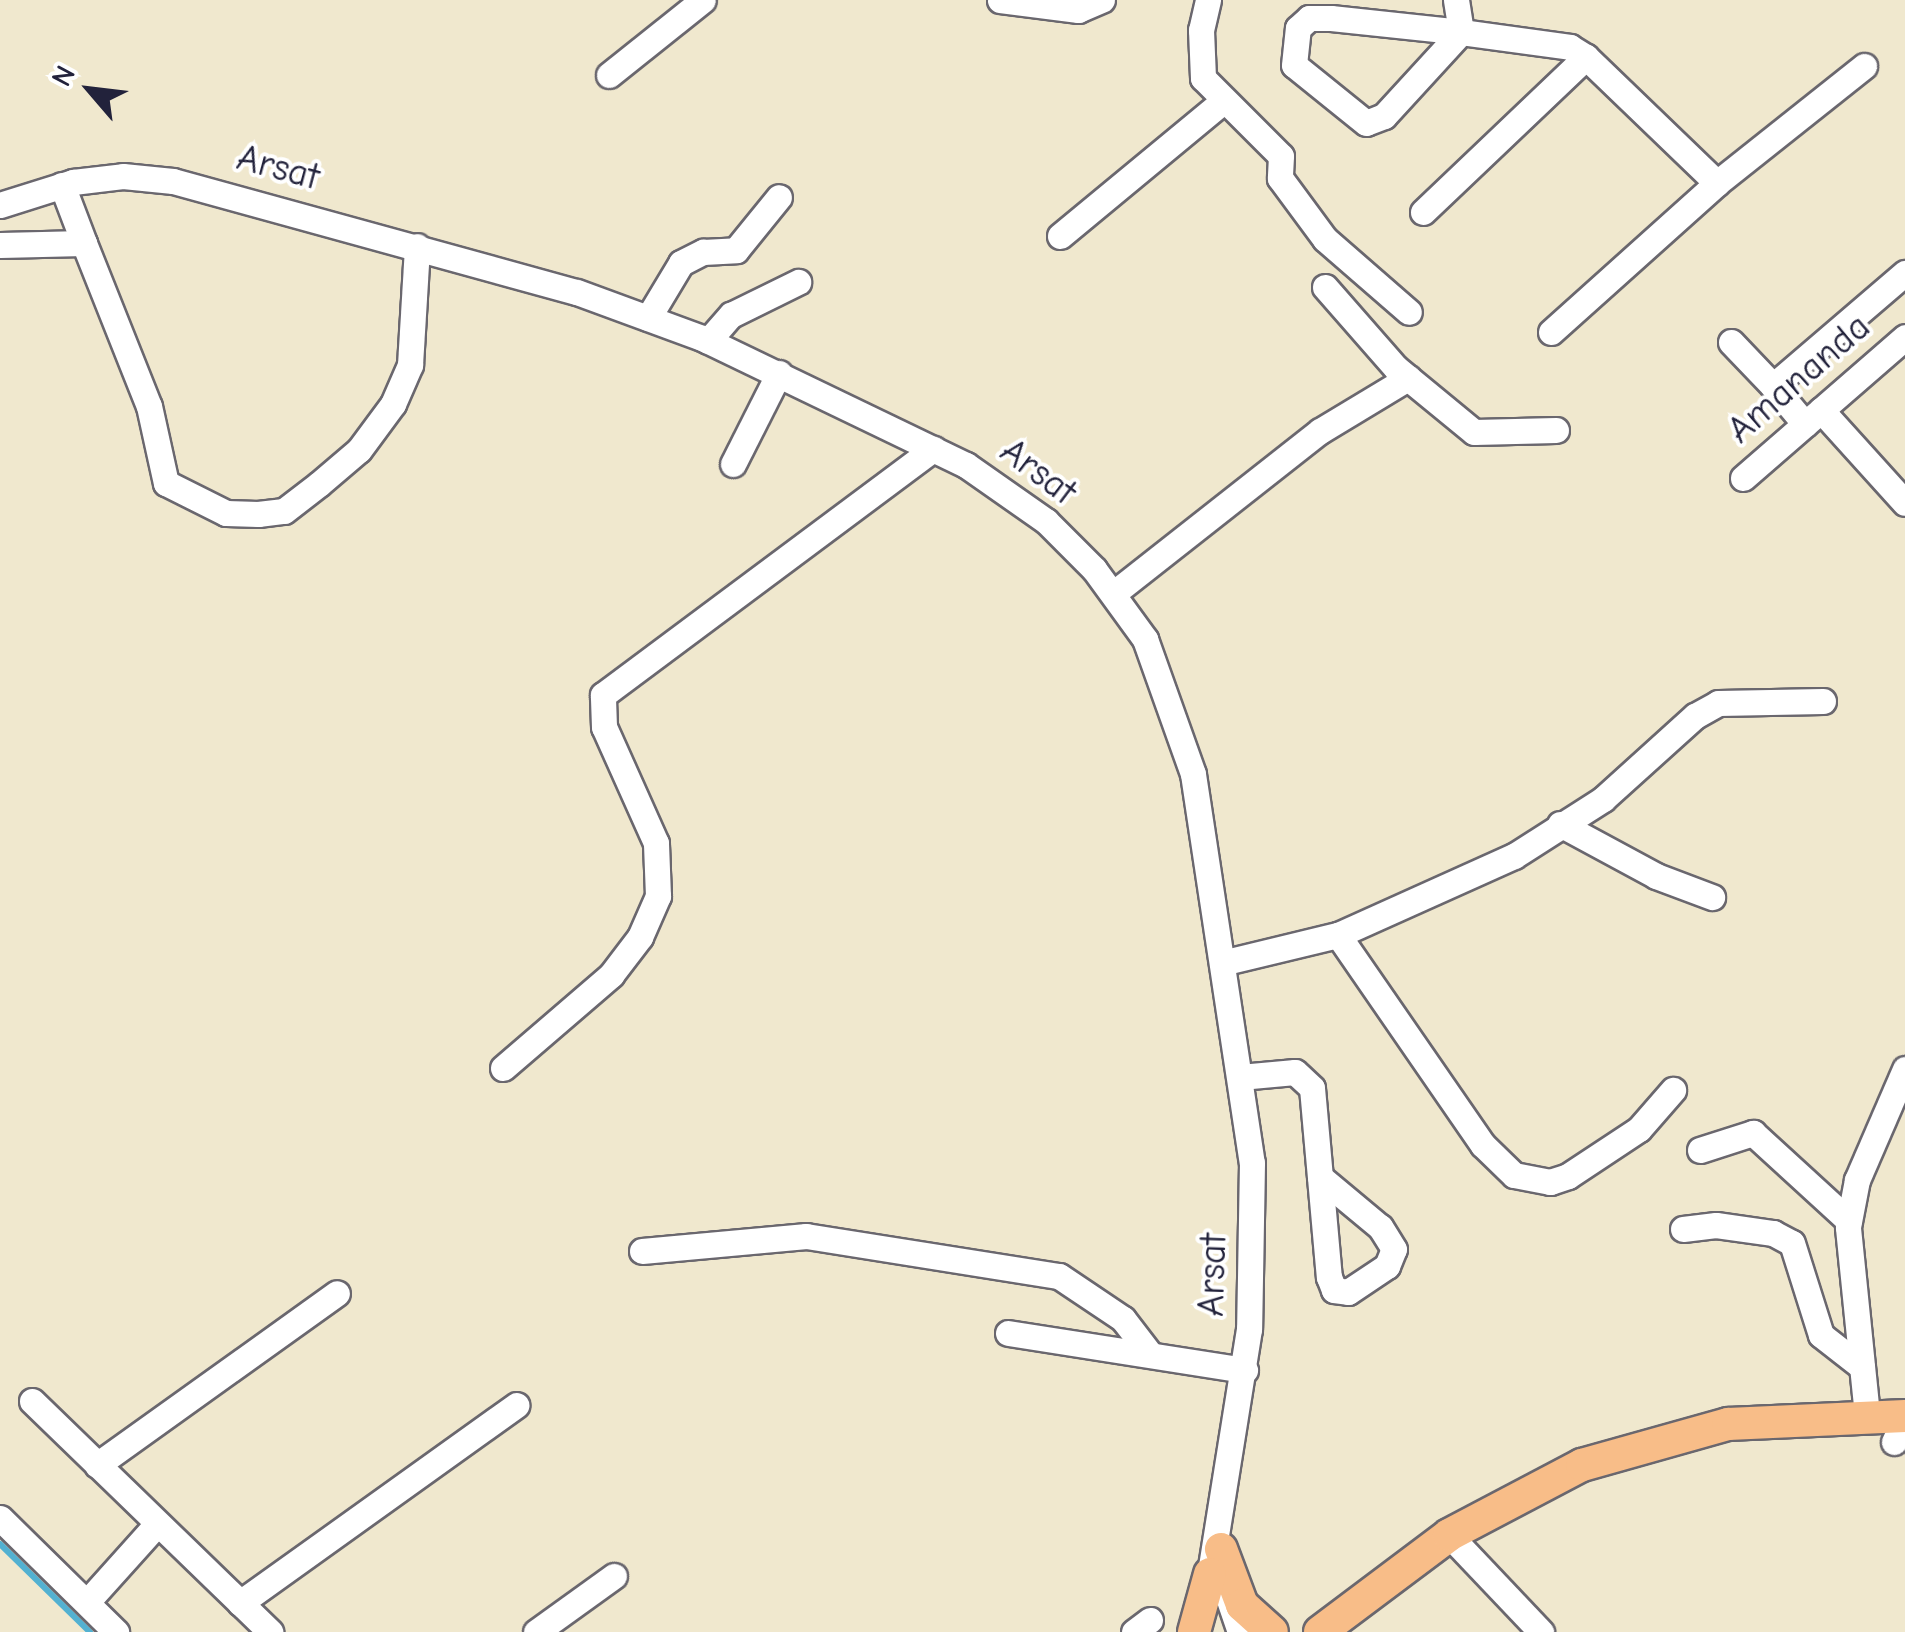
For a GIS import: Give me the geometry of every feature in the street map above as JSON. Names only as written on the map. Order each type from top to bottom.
[{"type":"main road","points":[[1319,1632],[1354,1622],[1449,1535],[1582,1465],[1644,1443],[1728,1424],[1867,1415],[1901,1425]]},
{"type":"main road","points":[[1194,1632],[1217,1547]]},
{"type":"main road","points":[[1217,1547],[1242,1606],[1272,1632]]},
{"type":"street","points":[[608,76],[704,0]]},
{"type":"street","points":[[1000,0],[1078,10],[1102,0]]},
{"type":"street","points":[[1208,0],[1199,63],[1222,102],[1281,156],[1280,178],[1326,239],[1409,312]]},
{"type":"street","points":[[1456,0],[1462,32]]},
{"type":"street","points":[[1462,32],[1375,122],[1360,120],[1294,65],[1298,28],[1309,18],[1462,32],[1570,47],[1586,56],[1717,183]]},
{"type":"street","points":[[1423,212],[1586,56]]},
{"type":"street","points":[[1551,332],[1717,183],[1864,66]]},
{"type":"street","points":[[1060,236],[1222,102]]},
{"type":"street","name":"Arsat","points":[[0,205],[62,185],[123,176],[173,181],[417,246],[648,318],[780,373],[998,484],[1046,521],[1114,594],[1145,639],[1179,724],[1226,962],[1252,1163],[1244,1370],[1206,1632]]},
{"type":"street","points":[[62,185],[149,406],[166,483],[226,513],[284,511],[359,450],[394,404],[410,365],[417,246]]},
{"type":"street","points":[[648,318],[681,263],[703,252],[736,250],[778,197]]},
{"type":"street","points":[[0,245],[84,242]]},
{"type":"street","points":[[1773,386],[1905,273]]},
{"type":"street","points":[[708,340],[731,315],[798,282]]},
{"type":"street","points":[[1324,287],[1408,378],[1474,432],[1556,430]]},
{"type":"street","name":"Amananda","points":[[1743,478],[1905,337]]},
{"type":"street","points":[[1731,342],[1773,386],[1813,417],[1905,503]]},
{"type":"street","points":[[733,464],[780,373]]},
{"type":"street","points":[[1114,594],[1320,431],[1408,378]]},
{"type":"street","points":[[503,1068],[611,975],[640,937],[658,896],[656,843],[604,727],[603,695],[933,448]]},
{"type":"street","points":[[1226,962],[1338,936],[1514,856],[1602,799],[1695,716],[1718,704],[1823,701]]},
{"type":"street","points":[[1560,824],[1656,876],[1712,897]]},
{"type":"street","points":[[1338,936],[1483,1145],[1514,1175],[1550,1182],[1568,1176],[1639,1128],[1673,1090]]},
{"type":"street","points":[[1867,1415],[1848,1220],[1857,1180],[1905,1069]]},
{"type":"street","points":[[1240,1077],[1295,1072],[1312,1088],[1320,1177]]},
{"type":"street","points":[[1700,1150],[1753,1133],[1848,1220]]},
{"type":"street","points":[[1683,1230],[1716,1225],[1773,1232],[1792,1243],[1821,1335],[1862,1368]]},
{"type":"street","points":[[642,1251],[806,1236],[1059,1276],[1123,1319],[1150,1354]]},
{"type":"street","points":[[96,1466],[337,1292]]},
{"type":"street","points":[[1008,1333],[1244,1370]]},
{"type":"street","points":[[32,1402],[270,1632]]},
{"type":"street","points":[[240,1603],[516,1406]]},
{"type":"street","points":[[0,1518],[116,1632]]},
{"type":"street","points":[[87,1602],[158,1524]]},
{"type":"street","points":[[1449,1535],[1541,1632]]},
{"type":"street","points":[[1217,1547],[1240,1632]]},
{"type":"street","points":[[536,1632],[614,1576]]},
{"type":"waterway","points":[[0,1544],[90,1632]]}]
